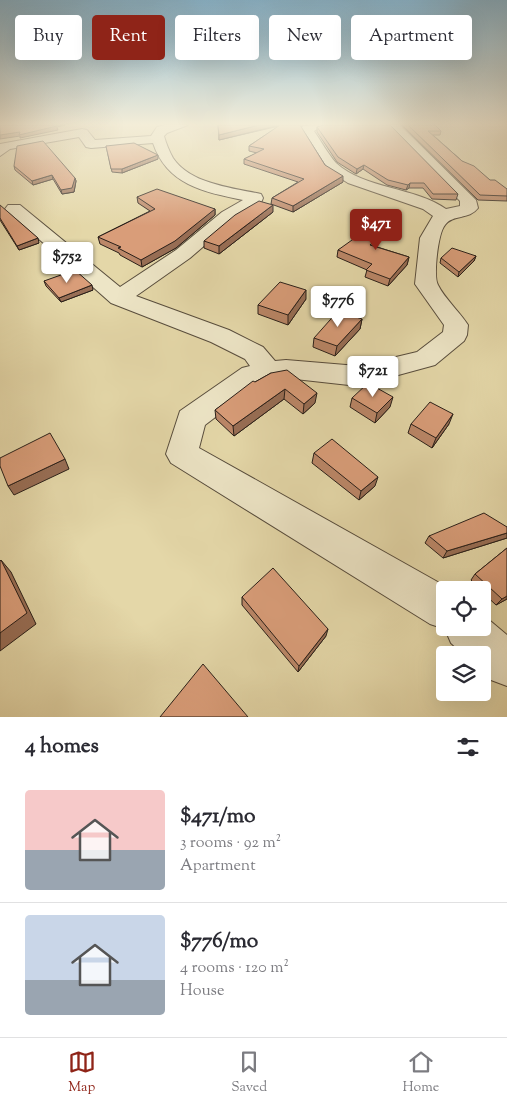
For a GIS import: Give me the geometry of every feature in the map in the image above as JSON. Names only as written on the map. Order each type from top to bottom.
[{"type":"street","points":[[119,298],[183,254],[228,216],[254,201],[255,198],[217,188],[178,172],[167,158]]},
{"type":"street","points":[[327,158],[332,166],[354,180],[429,205],[444,216]]},
{"type":"street","points":[[425,158],[468,200],[469,208],[463,213],[444,216],[432,228],[426,284],[456,325],[456,336],[426,359],[358,376],[286,369],[252,375],[191,419],[182,454],[436,604]]},
{"type":"street","points":[[14,209],[119,298],[220,336],[254,354],[269,372]]},
{"type":"street","points":[[475,636],[507,664]]},
{"type":"building","points":[[15,158],[58,158],[75,178],[72,188],[61,190],[52,175],[32,181],[14,166]]},
{"type":"building","points":[[109,158],[149,158],[122,169],[111,169]]},
{"type":"building","points":[[321,158],[325,165],[343,176],[293,206],[272,198],[304,179],[244,159]]},
{"type":"building","points":[[340,158],[423,158],[458,194],[433,194],[424,183],[410,183],[408,185],[388,180],[364,165],[357,169]]},
{"type":"building","points":[[442,158],[459,158],[474,166],[490,180],[495,180],[507,189],[507,196],[480,195]]},
{"type":"building","points":[[157,189],[215,209],[175,241],[141,260],[118,248],[121,247],[98,237],[155,209],[137,197]]},
{"type":"building","points":[[259,201],[273,205],[219,246],[204,241],[235,215]]},
{"type":"building","points":[[0,205],[38,238],[17,246],[0,218]]},
{"type":"building","points":[[390,213],[395,218],[370,245],[409,257],[390,279],[366,270],[372,264],[338,250]]},
{"type":"building","points":[[452,248],[476,256],[459,272],[441,258]]},
{"type":"building","points":[[75,270],[92,285],[59,298],[44,281]]},
{"type":"building","points":[[280,282],[306,290],[288,315],[258,305]]},
{"type":"building","points":[[338,311],[362,319],[337,346],[314,338]]},
{"type":"building","points":[[287,370],[317,393],[304,404],[285,389],[233,426],[215,410],[253,381],[255,382],[271,373]]},
{"type":"building","points":[[368,383],[393,397],[377,413],[352,398]]},
{"type":"building","points":[[430,402],[453,414],[436,438],[411,424]]},
{"type":"building","points":[[50,433],[65,459],[8,486],[0,466],[0,458]]},
{"type":"building","points":[[332,439],[378,477],[361,491],[314,453]]},
{"type":"building","points":[[484,513],[507,527],[507,533],[447,551],[429,536]]},
{"type":"building","points":[[507,548],[507,596],[502,599],[491,589],[491,581],[483,581],[475,574]]},
{"type":"building","points":[[0,561],[27,613],[0,633]]},
{"type":"building","points":[[273,568],[328,629],[299,666],[242,597]]},
{"type":"building","points":[[203,664],[248,717],[160,717]]}]
